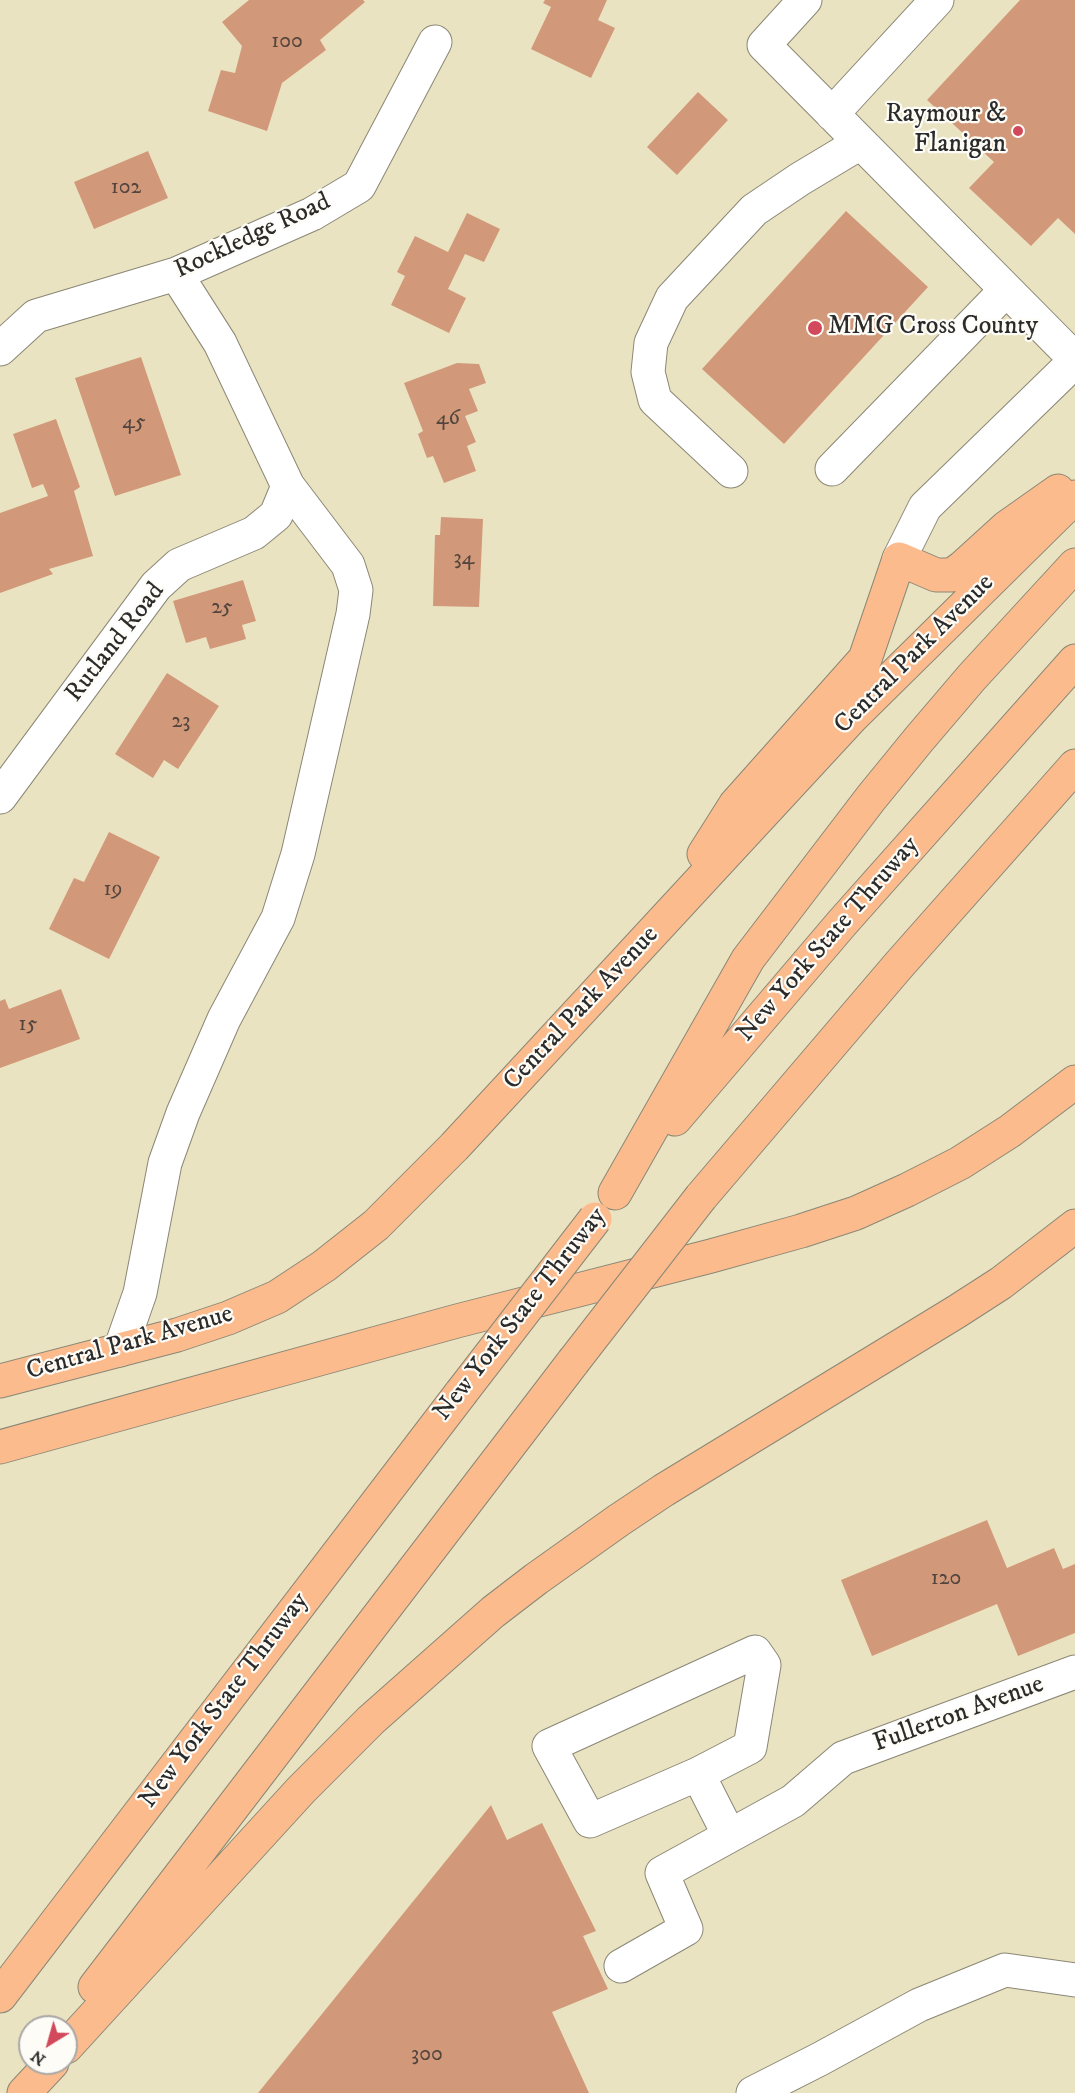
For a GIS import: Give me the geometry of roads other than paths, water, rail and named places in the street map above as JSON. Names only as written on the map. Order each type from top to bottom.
[{"type":"main road","points":[[654,931],[735,806],[865,659],[899,559],[936,575],[952,575],[1008,527],[1075,479]]},
{"type":"main road","name":"Central Park Avenue","points":[[0,1381],[177,1335],[228,1318],[278,1297],[324,1266],[376,1225],[415,1188],[860,709],[1075,497]]},
{"type":"main road","points":[[615,1193],[748,959],[857,816],[920,738],[972,677],[1075,565]]},
{"type":"main road","name":"New York State Thruway","points":[[0,1996],[615,1193],[692,1098],[842,923],[1075,662]]},
{"type":"main road","points":[[73,2015],[702,1197],[898,966],[1075,766]]},
{"type":"main road","points":[[0,1447],[457,1321],[711,1256],[856,1213],[960,1163],[1010,1131],[1075,1082]]},
{"type":"main road","points":[[78,2034],[308,1782],[371,1720],[493,1612],[536,1579],[664,1490],[965,1306],[1010,1276],[1075,1226]]},
{"type":"main road","points":[[14,2093],[28,2075]]},
{"type":"main road","points":[[24,2093],[41,2075]]},
{"type":"street","points":[[805,0],[764,45],[1075,360],[925,507],[899,559]]},
{"type":"street","points":[[832,114],[937,0]]},
{"type":"street","name":"Rockledge Road","points":[[0,349],[36,316],[176,274],[312,214],[359,186],[435,42]]},
{"type":"street","points":[[730,471],[655,400],[648,372],[651,343],[672,298],[754,210],[860,143]]},
{"type":"street","points":[[120,1350],[140,1293],[165,1162],[183,1113],[224,1019],[278,918],[298,854],[353,614],[356,590],[348,565],[288,486],[220,343],[176,274]]},
{"type":"street","points":[[832,469],[1006,290]]},
{"type":"street","name":"Rutland Road","points":[[0,797],[156,586],[179,566],[254,533],[276,515],[288,486]]},
{"type":"street","points":[[755,1652],[764,1665],[750,1747],[698,1774],[590,1821],[549,1746],[755,1652]]},
{"type":"street","name":"Fullerton Avenue","points":[[729,1835],[793,1801],[843,1758],[1075,1672]]},
{"type":"street","points":[[621,1966],[686,1929],[662,1874],[729,1835],[698,1774]]},
{"type":"street","points":[[753,2093],[919,2005],[1005,1970],[1075,1980]]},
{"type":"place","name":"Raymour & Flanigan","points":[[1018,131]]},
{"type":"place","name":"MMG Cross County","points":[[815,328]]}]
